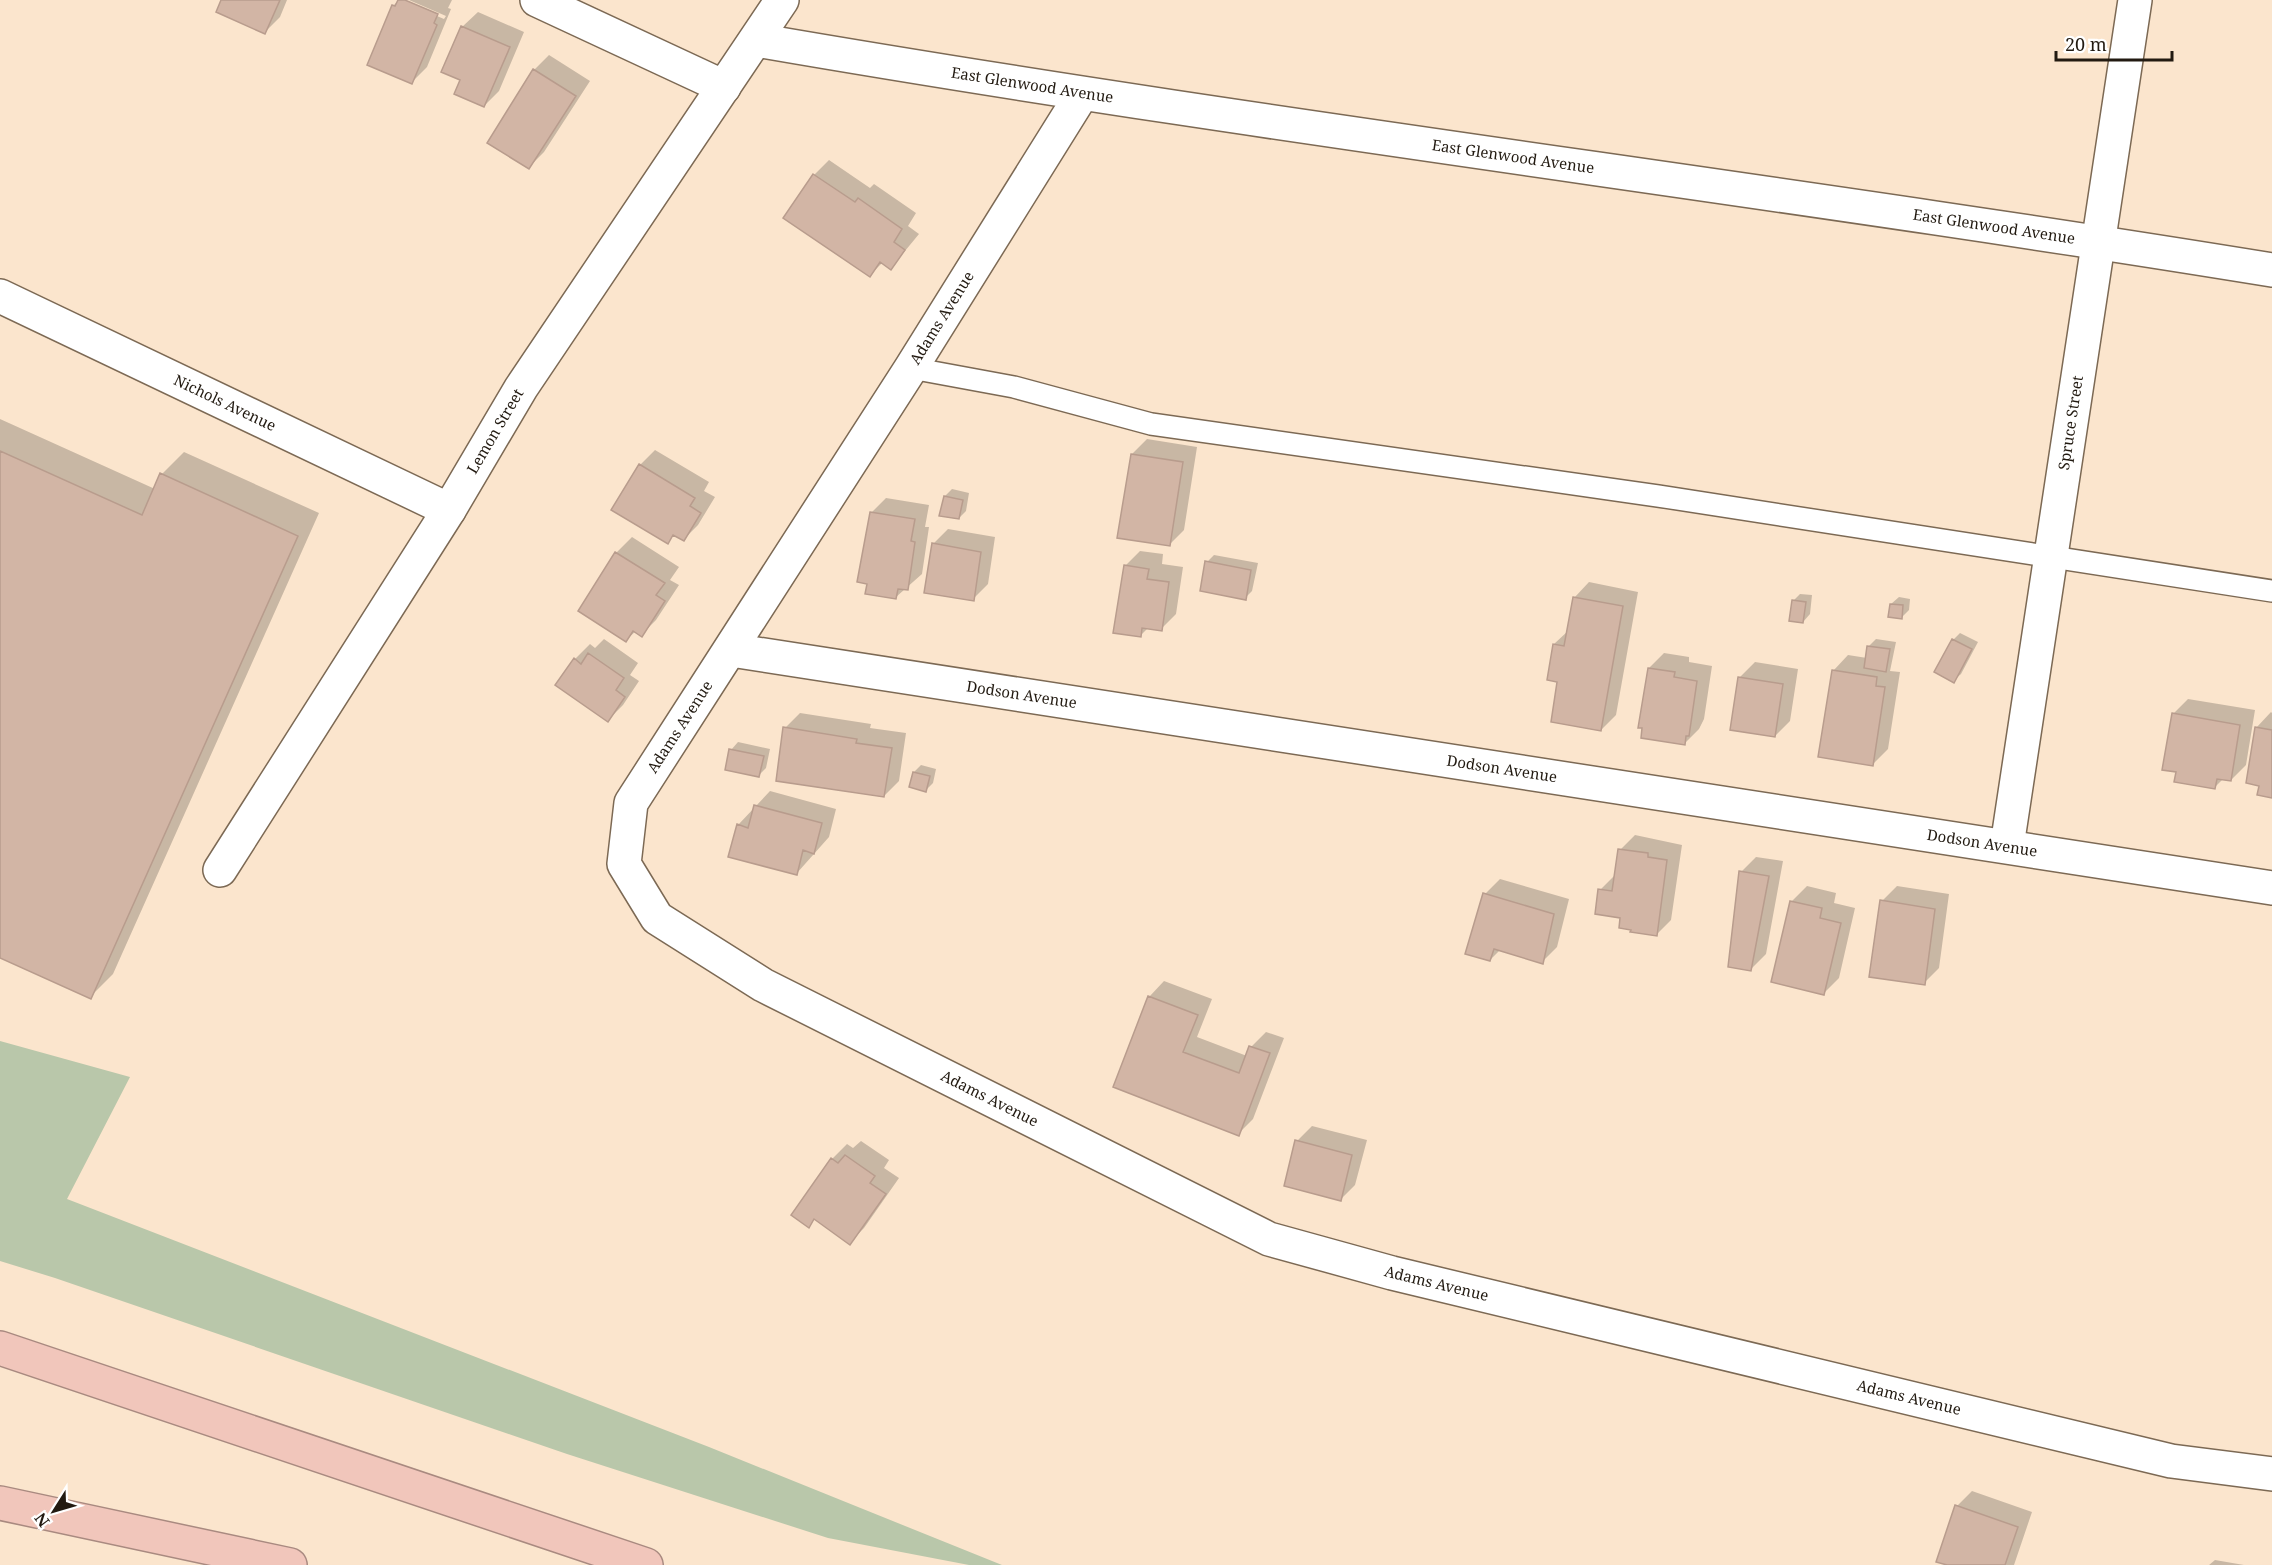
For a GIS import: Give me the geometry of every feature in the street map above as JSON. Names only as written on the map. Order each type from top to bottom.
[{"type":"highway","points":[[0,1348],[646,1565]]},
{"type":"highway","points":[[0,1503],[290,1565]]},
{"type":"street","points":[[537,0],[724,87]]},
{"type":"street","name":"Lemon Street","points":[[220,870],[449,510],[521,388],[782,0]]},
{"type":"street","name":"Spruce Street","points":[[2007,846],[2135,0]]},
{"type":"street","name":"East Glenwood Avenue","points":[[756,40],[1082,94],[2100,242],[2272,270]]},
{"type":"street","name":"Adams Avenue","points":[[1082,94],[911,368],[631,804],[624,864],[657,918],[763,985],[1269,1239],[1404,1276],[2171,1461],[2272,1474]]},
{"type":"street","name":"Nichols Avenue","points":[[0,296],[449,510]]},
{"type":"street","name":"Dodson Avenue","points":[[731,650],[2272,888]]},
{"type":"lane","points":[[911,368],[1014,387],[1150,424],[1658,496],[2272,591]]},
{"type":"green space","points":[[0,1041],[130,1077],[67,1199],[709,1447],[1002,1565],[969,1565],[828,1538],[567,1454],[0,1261]]},
{"type":"building","points":[[221,0],[280,0],[265,34],[216,12]]},
{"type":"building","points":[[398,0],[405,0],[438,14],[434,23],[437,25],[412,84],[367,65],[392,5],[395,6]]},
{"type":"building","points":[[461,26],[510,47],[484,107],[454,94],[460,80],[441,72]]},
{"type":"building","points":[[533,69],[576,96],[529,169],[487,143]]},
{"type":"building","points":[[813,174],[855,202],[858,198],[902,229],[894,242],[905,250],[891,270],[880,262],[870,277],[783,218]]},
{"type":"building","points":[[0,451],[142,515],[160,473],[298,536],[91,999],[0,958]]},
{"type":"building","points":[[1131,454],[1183,462],[1170,546],[1117,538]]},
{"type":"building","points":[[639,464],[695,498],[690,506],[701,513],[684,541],[673,535],[668,544],[611,510]]},
{"type":"building","points":[[944,496],[963,500],[959,519],[939,516]]},
{"type":"building","points":[[870,512],[915,519],[911,541],[915,542],[908,590],[898,589],[896,599],[865,594],[867,584],[857,582]]},
{"type":"building","points":[[932,543],[981,552],[974,601],[924,593]]},
{"type":"building","points":[[615,552],[665,583],[656,595],[665,601],[642,637],[633,631],[626,642],[578,611]]},
{"type":"building","points":[[1205,561],[1251,570],[1246,600],[1200,591]]},
{"type":"building","points":[[1124,565],[1149,569],[1147,579],[1169,582],[1162,631],[1142,628],[1141,637],[1113,633]]},
{"type":"building","points":[[1573,597],[1623,606],[1601,731],[1551,722],[1557,682],[1547,680],[1553,644],[1564,646]]},
{"type":"building","points":[[1792,600],[1806,602],[1803,623],[1789,621]]},
{"type":"building","points":[[1890,604],[1903,605],[1902,619],[1888,617]]},
{"type":"building","points":[[1952,639],[1972,649],[1954,683],[1934,672]]},
{"type":"building","points":[[1867,646],[1890,649],[1886,672],[1864,668]]},
{"type":"building","points":[[588,653],[624,678],[616,690],[625,697],[608,722],[555,685],[574,658],[581,664]]},
{"type":"building","points":[[1648,668],[1675,672],[1674,677],[1697,681],[1689,736],[1686,736],[1685,745],[1641,738],[1642,728],[1638,728]]},
{"type":"building","points":[[1832,670],[1877,677],[1876,686],[1885,687],[1873,766],[1818,757]]},
{"type":"building","points":[[1738,677],[1783,684],[1775,737],[1730,730]]},
{"type":"building","points":[[2172,713],[2240,725],[2231,781],[2217,779],[2215,789],[2174,782],[2176,772],[2162,770]]},
{"type":"building","points":[[783,727],[857,739],[856,743],[892,748],[884,797],[776,781]]},
{"type":"building","points":[[2255,727],[2272,730],[2272,798],[2257,795],[2259,786],[2246,783]]},
{"type":"building","points":[[729,749],[764,756],[759,777],[725,770]]},
{"type":"building","points":[[913,772],[930,776],[926,792],[909,787]]},
{"type":"building","points":[[754,805],[822,823],[814,854],[803,850],[797,875],[728,857],[737,824],[748,828]]},
{"type":"building","points":[[1618,849],[1648,853],[1648,857],[1667,860],[1657,936],[1630,932],[1631,930],[1619,928],[1620,918],[1595,914],[1598,889],[1612,891]]},
{"type":"building","points":[[1739,871],[1769,876],[1751,971],[1728,967]]},
{"type":"building","points":[[1483,893],[1554,914],[1543,964],[1494,949],[1490,961],[1465,954]]},
{"type":"building","points":[[1880,900],[1935,909],[1925,985],[1869,977]]},
{"type":"building","points":[[1790,901],[1822,908],[1820,918],[1841,923],[1824,995],[1771,982]]},
{"type":"building","points":[[1148,996],[1198,1015],[1183,1052],[1239,1073],[1249,1046],[1270,1053],[1239,1136],[1113,1087]]},
{"type":"building","points":[[1295,1140],[1352,1155],[1341,1201],[1284,1186]]},
{"type":"building","points":[[845,1155],[875,1176],[870,1183],[886,1194],[850,1245],[814,1219],[809,1228],[791,1215],[831,1158],[838,1163]]},
{"type":"building","points":[[1955,1505],[2018,1527],[2005,1565],[1947,1565],[1936,1562]]}]
